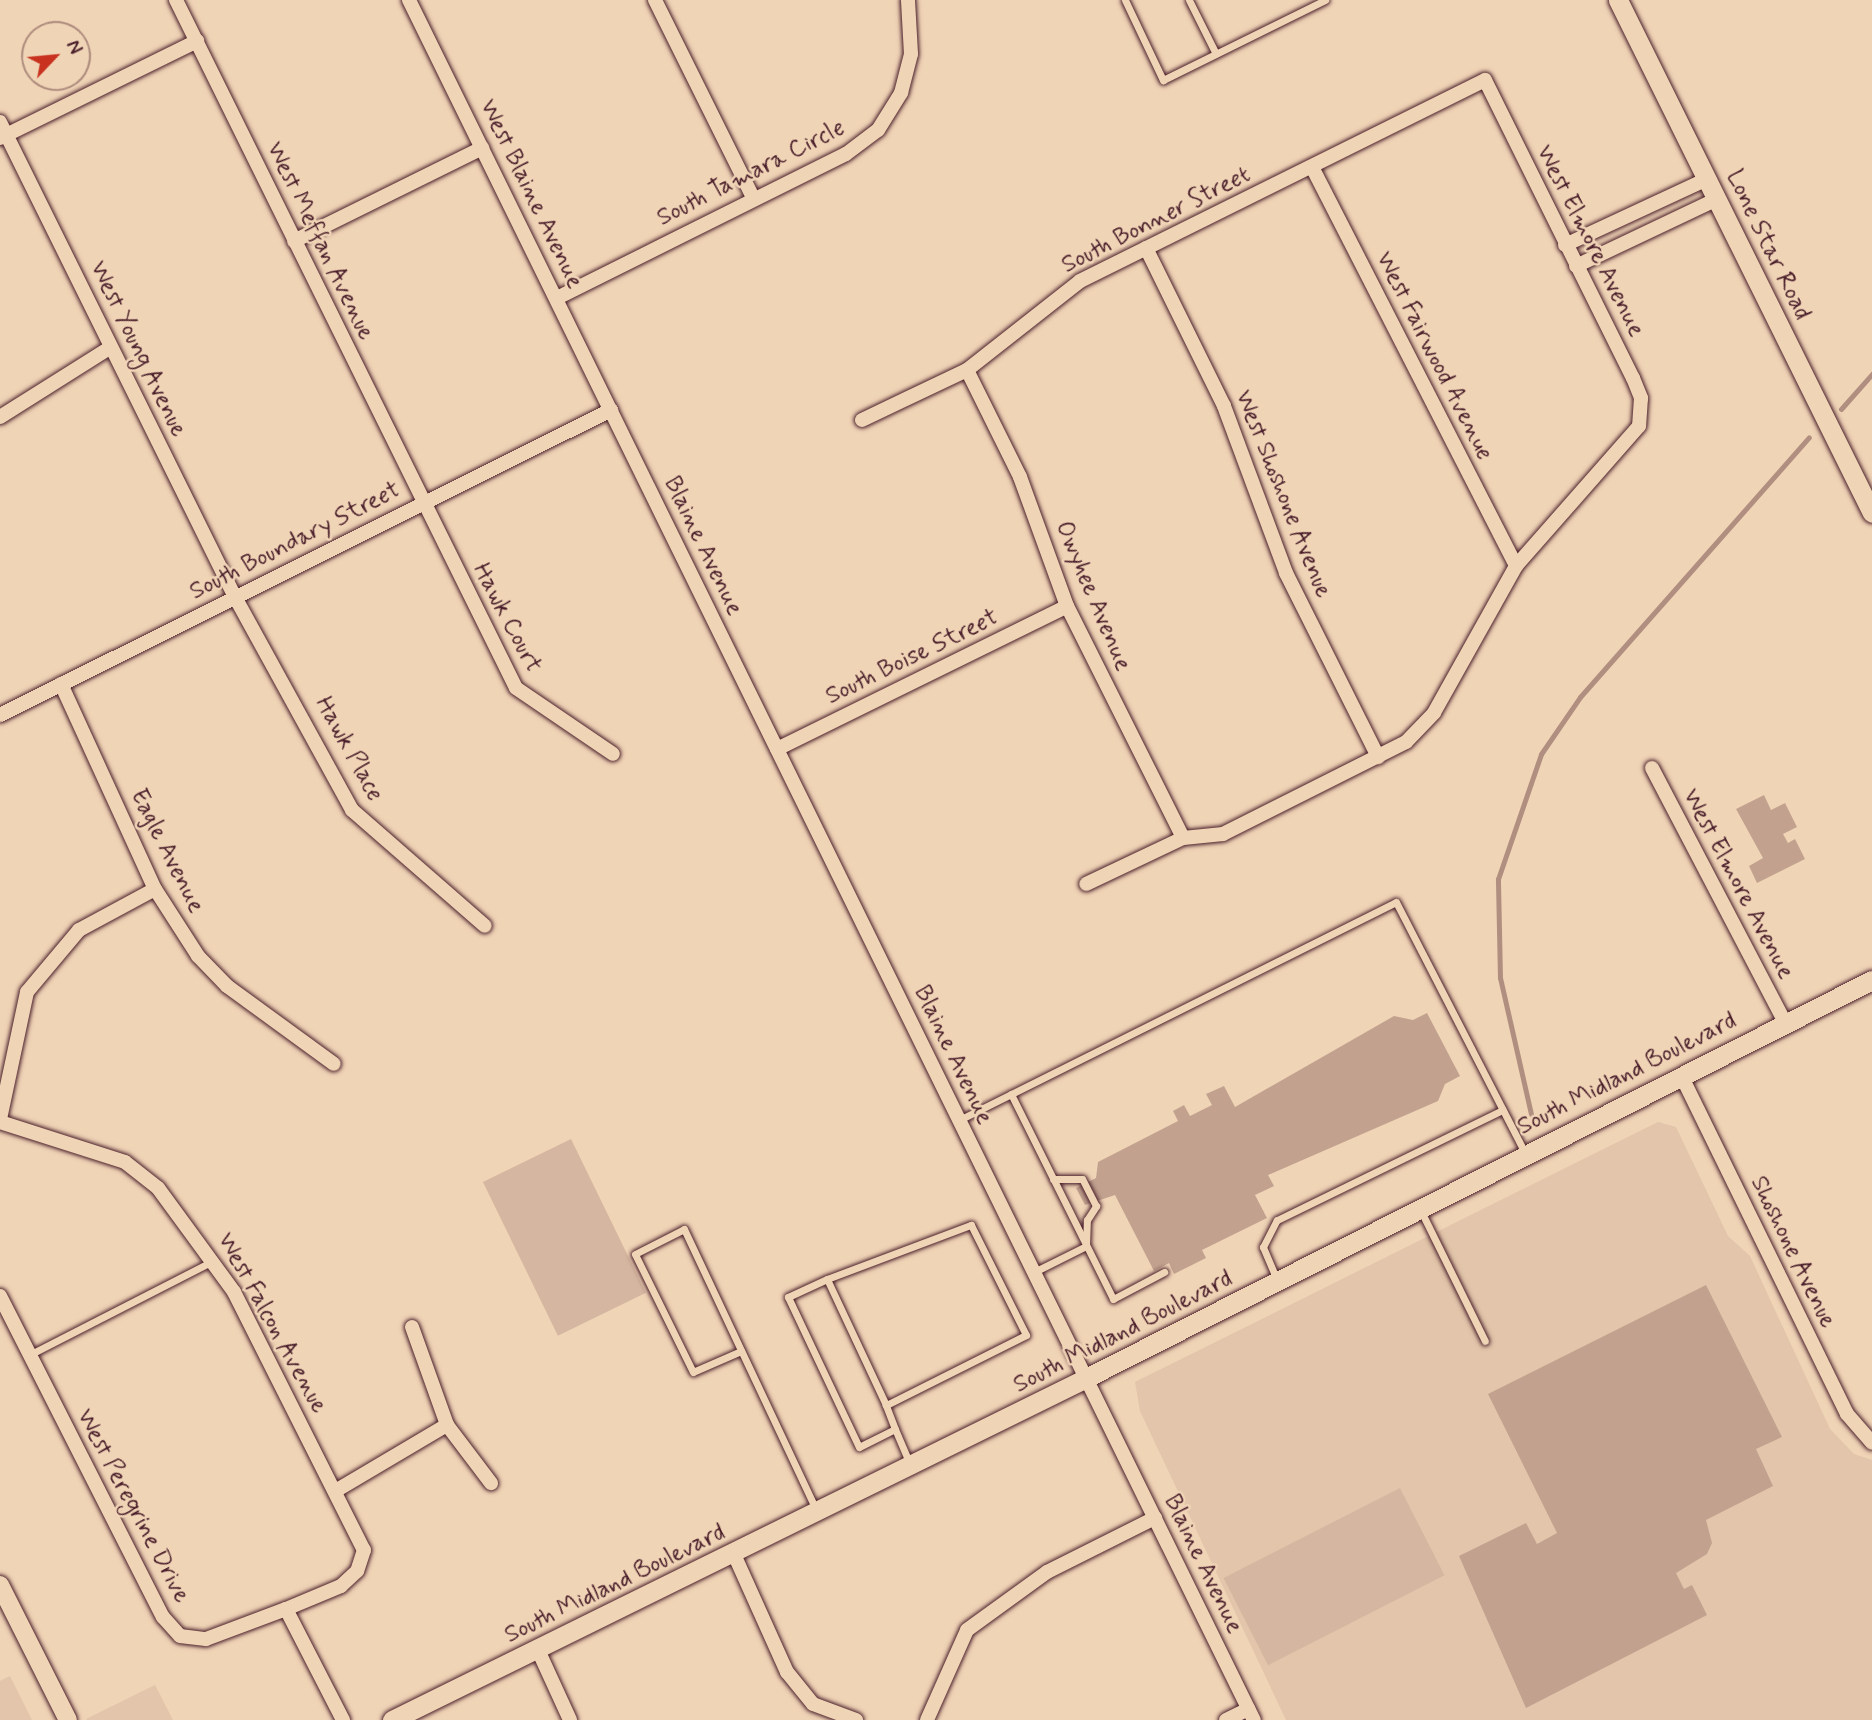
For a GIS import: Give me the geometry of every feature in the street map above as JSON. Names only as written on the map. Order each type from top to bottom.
[{"type":"main road","name":"Lone Star Road","points":[[1618,0],[1872,512]]},
{"type":"main road","name":"South Midland Boulevard","points":[[392,1720],[1086,1378],[1784,1021],[1872,981]]},
{"type":"street","name":"West Meffan Avenue","points":[[176,0],[424,501]]},
{"type":"street","name":"West Blaine Avenue","points":[[409,0],[611,410]]},
{"type":"street","points":[[654,0],[754,199]]},
{"type":"street","name":"South Tamara Circle","points":[[557,298],[846,154],[878,130],[901,93],[911,54],[908,0]]},
{"type":"street","points":[[2,132],[197,41]]},
{"type":"street","name":"South Bonner Street","points":[[862,420],[967,370],[1080,281],[1485,80]]},
{"type":"street","name":"West Elmore Avenue","points":[[1485,80],[1641,398],[1639,426],[1516,566]]},
{"type":"street","name":"West Young Avenue","points":[[2,132],[235,597]]},
{"type":"street","points":[[294,241],[482,148]]},
{"type":"street","name":"West Fairwood Avenue","points":[[1312,167],[1516,566]]},
{"type":"street","points":[[1565,245],[1707,179]]},
{"type":"street","points":[[1576,266],[1717,199]]},
{"type":"street","name":"West Shoshone Avenue","points":[[1146,248],[1224,406],[1286,573],[1378,757]]},
{"type":"street","points":[[0,417],[111,347]]},
{"type":"street","name":"Owyhee Avenue","points":[[967,370],[1020,477],[1068,606],[1183,838]]},
{"type":"street","name":"South Boundary Street","points":[[0,715],[611,410]]},
{"type":"street","name":"Blaine Avenue","points":[[611,410],[1251,1715]]},
{"type":"street","name":"Hawk Court","points":[[424,501],[516,688],[613,754]]},
{"type":"street","points":[[1086,884],[1183,838],[1223,834],[1406,742],[1434,713],[1516,566]]},
{"type":"street","name":"Hawk Place","points":[[235,597],[352,810],[485,926]]},
{"type":"street","name":"South Boise Street","points":[[778,749],[1068,606]]},
{"type":"street","name":"Eagle Avenue","points":[[61,684],[155,889],[198,956],[227,986],[334,1064]]},
{"type":"street","name":"West Elmore Avenue","points":[[1652,768],[1784,1021]]},
{"type":"street","points":[[0,1121],[27,992],[79,930],[155,889]]},
{"type":"street","name":"Shoshone Avenue","points":[[1681,1075],[1847,1414],[1872,1443]]},
{"type":"street","name":"West Falcon Avenue","points":[[0,1121],[125,1162],[158,1188],[214,1261],[337,1490],[364,1550],[357,1571],[341,1586],[286,1609]]},
{"type":"street","name":"West Peregrine Drive","points":[[0,1296],[163,1617],[180,1636],[234,1633],[286,1609]]},
{"type":"street","points":[[412,1327],[447,1425],[491,1483]]},
{"type":"street","points":[[337,1490],[447,1425]]},
{"type":"street","points":[[927,1720],[967,1630],[1047,1572],[1155,1518]]},
{"type":"street","points":[[733,1552],[787,1672],[813,1704],[856,1720]]},
{"type":"street","points":[[0,1585],[68,1720]]},
{"type":"street","points":[[286,1609],[343,1720]]},
{"type":"street","points":[[538,1650],[570,1720]]},
{"type":"street","points":[[1226,1720],[1251,1715]]},
{"type":"lane","points":[[1125,0],[1163,80],[1325,0]]},
{"type":"lane","points":[[1189,0],[1216,54]]},
{"type":"lane","points":[[959,1120],[1396,902],[1526,1154]]},
{"type":"lane","points":[[1011,1094],[1113,1299],[1164,1272]]},
{"type":"lane","points":[[1277,1281],[1264,1247],[1277,1220],[1503,1110]]},
{"type":"lane","points":[[1053,1179],[1082,1179],[1096,1206],[1087,1220],[1086,1246]]},
{"type":"lane","points":[[1419,1209],[1485,1341]]},
{"type":"lane","points":[[887,1405],[1026,1335],[971,1225],[827,1279],[788,1297],[859,1447],[895,1429]]},
{"type":"lane","points":[[741,1350],[693,1372],[635,1254],[684,1228],[817,1511]]},
{"type":"lane","points":[[1034,1272],[1086,1246]]},
{"type":"lane","points":[[29,1355],[214,1261]]},
{"type":"lane","points":[[827,1279],[887,1405],[911,1465]]},
{"type":"shaded area","points":[[1658,1122],[1676,1127],[1728,1236],[1750,1256],[1830,1429],[1854,1454],[1872,1460],[1872,1720],[1286,1720],[1140,1411],[1135,1382]]},
{"type":"shaded area","points":[[571,1139],[646,1293],[558,1336],[483,1182]]},
{"type":"shaded area","points":[[1400,1488],[1444,1575],[1268,1665],[1224,1578]]},
{"type":"shaded area","points":[[10,1676],[32,1720],[0,1720],[0,1681]]},
{"type":"shaded area","points":[[155,1685],[173,1720],[86,1719]]},
{"type":"building","points":[[1764,795],[1771,810],[1785,803],[1797,827],[1783,834],[1788,843],[1795,839],[1805,859],[1757,883],[1749,866],[1763,858],[1736,809]]},
{"type":"building","points":[[1427,1013],[1460,1076],[1445,1084],[1438,1101],[1268,1175],[1274,1186],[1255,1195],[1267,1218],[1202,1250],[1206,1258],[1174,1274],[1169,1263],[1154,1271],[1115,1195],[1085,1205],[1076,1188],[1096,1178],[1098,1162],[1178,1121],[1173,1111],[1184,1105],[1190,1116],[1212,1105],[1206,1094],[1224,1086],[1235,1107],[1394,1016],[1413,1020]]},
{"type":"building","points":[[1706,1285],[1782,1437],[1756,1449],[1773,1486],[1706,1520],[1712,1543],[1707,1554],[1676,1573],[1684,1589],[1692,1585],[1707,1615],[1526,1708],[1459,1556],[1526,1523],[1537,1544],[1557,1533],[1488,1394]]},
{"type":"waterway","points":[[1841,409],[1872,374]]},
{"type":"waterway","points":[[1531,1114],[1500,978],[1498,879],[1541,754],[1580,697],[1809,437]]}]
